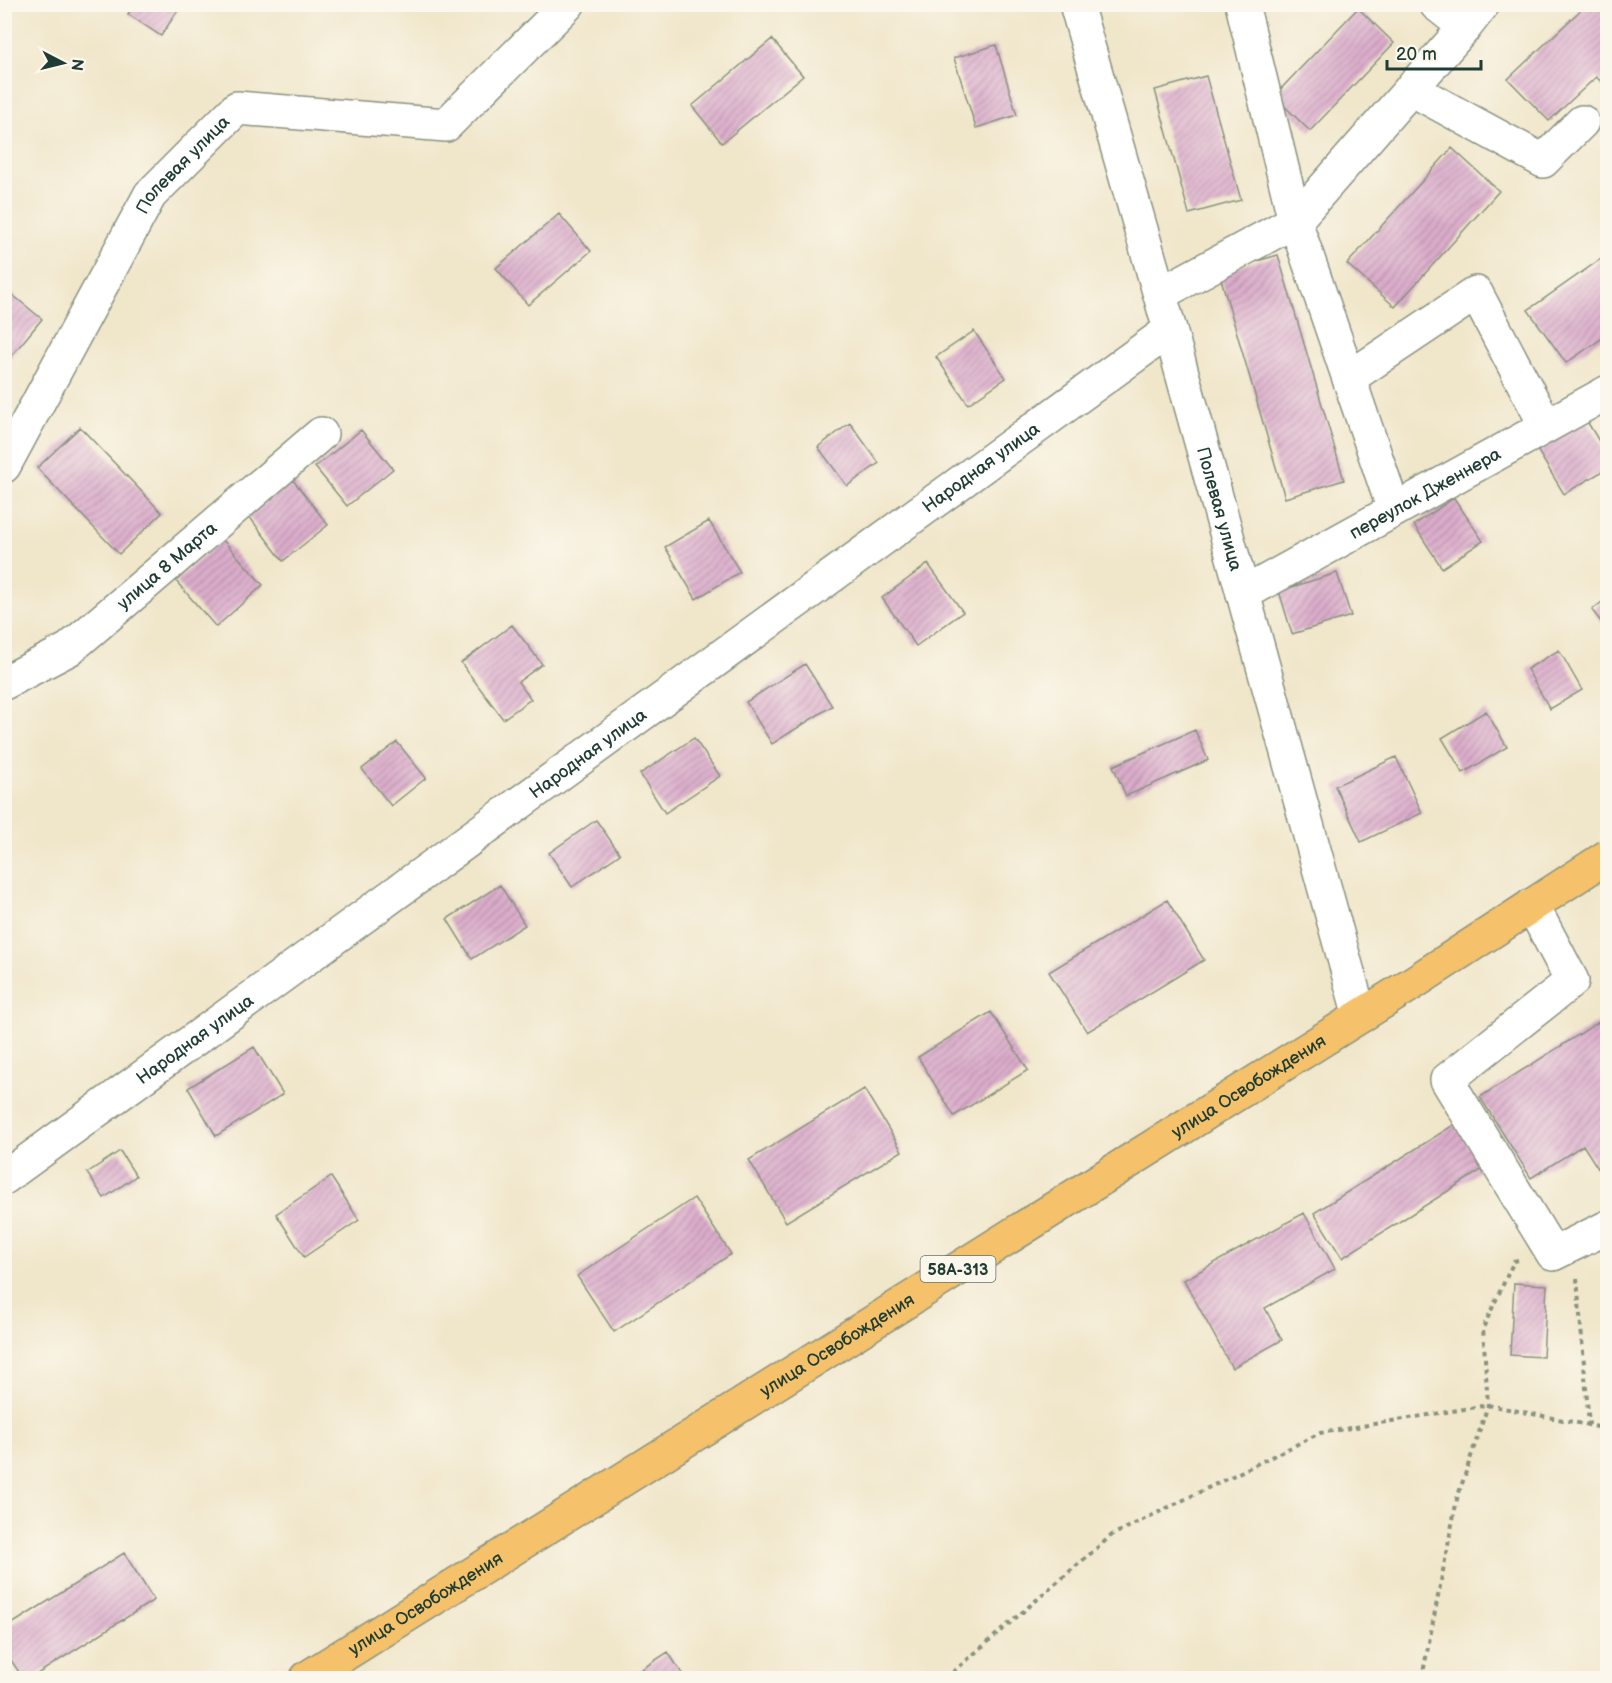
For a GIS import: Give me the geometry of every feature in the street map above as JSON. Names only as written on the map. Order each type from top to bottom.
[{"type":"main road","name":"улица Освобождения","points":[[308,1678],[1360,1016],[1608,856]]},
{"type":"street","name":"Полевая улица","points":[[4,466],[150,195],[237,108],[446,125],[568,4]]},
{"type":"street","name":"Полевая улица","points":[[1076,4],[1160,294],[1360,1016]]},
{"type":"street","points":[[1242,4],[1295,222],[1394,510]]},
{"type":"street","points":[[1160,294],[1295,222],[1474,16],[1436,4]]},
{"type":"street","points":[[1411,89],[1543,161],[1582,122]]},
{"type":"street","points":[[1349,378],[1476,293],[1546,426]]},
{"type":"street","name":"Народная улица","points":[[4,1178],[1170,330]]},
{"type":"street","name":"переулок Дженнера","points":[[1243,594],[1608,392]]},
{"type":"street","name":"улица 8 Марта","points":[[4,683],[69,649],[321,434]]},
{"type":"street","points":[[1532,905],[1572,981],[1448,1080],[1552,1254],[1608,1227]]},
{"type":"path","points":[[1422,1678],[1457,1498],[1488,1405],[1483,1328],[1514,1261],[1552,1254],[1577,1274],[1588,1425]]},
{"type":"path","points":[[946,1678],[1112,1536],[1320,1433],[1488,1405],[1608,1429]]},
{"type":"building","points":[[134,4],[182,4],[161,36],[128,14]]},
{"type":"building","points":[[1587,4],[1598,4],[1608,15],[1608,88],[1596,77],[1549,121],[1508,79]]},
{"type":"building","points":[[1358,8],[1394,43],[1310,131],[1274,96]]},
{"type":"building","points":[[772,39],[803,76],[722,143],[692,106]]},
{"type":"building","points":[[996,45],[1017,115],[976,128],[954,58]]},
{"type":"building","points":[[1206,76],[1241,200],[1189,214],[1155,90]]},
{"type":"building","points":[[1452,148],[1499,191],[1395,307],[1347,264]]},
{"type":"building","points":[[559,214],[591,251],[528,305],[496,268]]},
{"type":"building","points":[[1608,254],[1608,334],[1566,363],[1528,310]]},
{"type":"building","points":[[1278,255],[1344,480],[1285,498],[1219,272]]},
{"type":"building","points":[[4,288],[42,319],[4,365]]},
{"type":"building","points":[[974,331],[1006,378],[968,404],[936,357]]},
{"type":"building","points":[[1582,413],[1608,456],[1608,468],[1564,494],[1533,443]]},
{"type":"building","points":[[850,423],[879,463],[847,486],[818,447]]},
{"type":"building","points":[[80,427],[162,513],[119,554],[37,468]]},
{"type":"building","points":[[361,430],[393,469],[347,506],[315,467]]},
{"type":"building","points":[[293,480],[328,525],[283,561],[248,515]]},
{"type":"building","points":[[1454,498],[1483,541],[1442,568],[1414,525]]},
{"type":"building","points":[[709,521],[740,572],[696,599],[665,547]]},
{"type":"building","points":[[222,539],[263,585],[216,627],[176,581]]},
{"type":"building","points":[[928,564],[963,612],[916,646],[882,598]]},
{"type":"building","points":[[1337,573],[1351,616],[1292,634],[1279,591]]},
{"type":"building","points":[[1608,597],[1608,631],[1592,610]]},
{"type":"building","points":[[512,625],[542,664],[518,682],[531,699],[503,719],[461,663]]},
{"type":"building","points":[[1559,650],[1582,690],[1550,709],[1527,669]]},
{"type":"building","points":[[805,664],[832,706],[772,744],[746,702]]},
{"type":"building","points":[[1486,711],[1507,747],[1463,773],[1442,738]]},
{"type":"building","points":[[1195,730],[1208,760],[1126,796],[1113,766]]},
{"type":"building","points":[[694,738],[720,776],[665,813],[640,774]]},
{"type":"building","points":[[397,742],[426,778],[391,806],[362,769]]},
{"type":"building","points":[[1396,757],[1422,813],[1361,842],[1335,786]]},
{"type":"building","points":[[596,820],[620,854],[572,887],[549,853]]},
{"type":"building","points":[[500,885],[525,925],[472,959],[447,919]]},
{"type":"building","points":[[1167,900],[1204,960],[1087,1032],[1049,972]]},
{"type":"building","points":[[991,1012],[1028,1070],[954,1116],[918,1057]]},
{"type":"building","points":[[1608,1016],[1608,1184],[1583,1145],[1531,1178],[1480,1097]]},
{"type":"building","points":[[254,1047],[283,1094],[216,1136],[188,1088]]},
{"type":"building","points":[[864,1089],[902,1151],[786,1222],[749,1160]]},
{"type":"building","points":[[1455,1124],[1483,1169],[1342,1258],[1314,1213]]},
{"type":"building","points":[[120,1151],[136,1176],[104,1198],[87,1173]]},
{"type":"building","points":[[331,1177],[359,1220],[304,1257],[276,1214]]},
{"type":"building","points":[[694,1198],[731,1254],[614,1332],[577,1276]]},
{"type":"building","points":[[1304,1213],[1335,1269],[1265,1308],[1282,1340],[1232,1368],[1184,1280]]},
{"type":"building","points":[[1514,1283],[1547,1285],[1543,1357],[1510,1355]]},
{"type":"building","points":[[124,1553],[154,1600],[31,1678],[23,1678],[4,1650],[4,1629]]},
{"type":"building","points":[[668,1652],[685,1678],[628,1678]]}]
